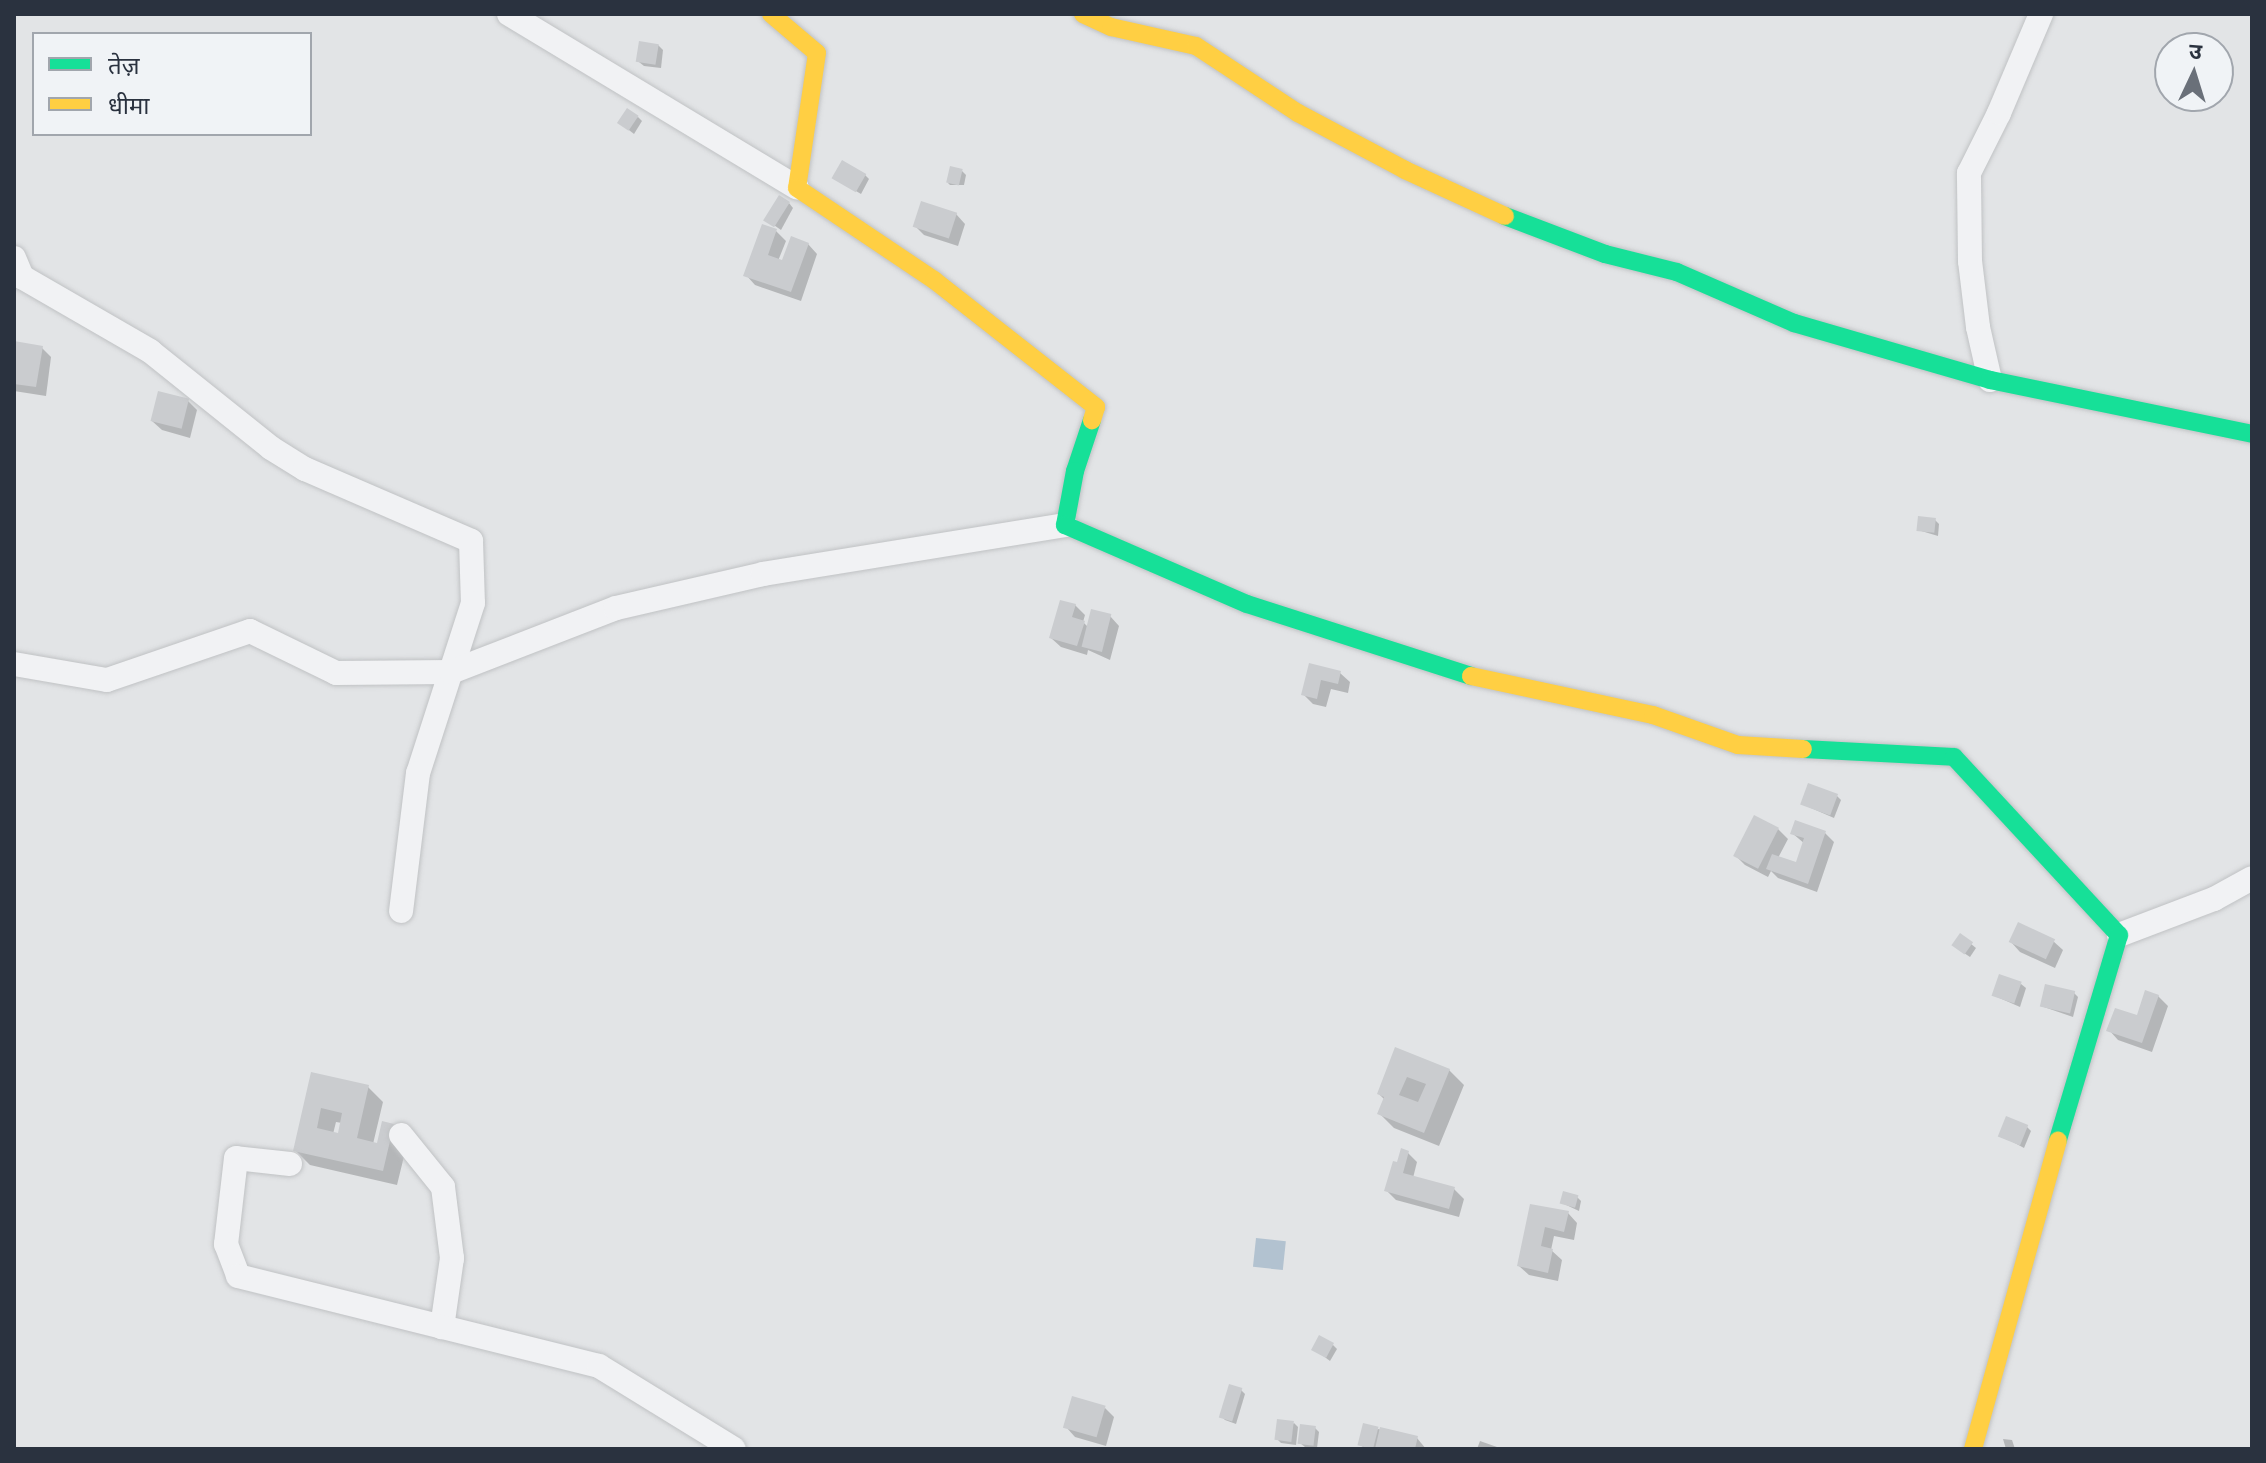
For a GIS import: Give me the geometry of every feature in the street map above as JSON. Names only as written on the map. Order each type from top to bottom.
[{"type":"street","points":[[509,14],[797,188],[934,280],[1096,407],[1075,471],[1065,525]]},
{"type":"street","points":[[771,14],[817,53],[797,188]]},
{"type":"street","points":[[1083,14],[1111,27],[1196,46],[1298,113],[1405,170],[1498,213],[1605,254],[1677,272],[1794,323],[1990,380],[2252,434]]},
{"type":"street","points":[[1990,380],[1978,327],[1970,261],[1969,173],[1999,113],[2041,14]]},
{"type":"street","points":[[14,258],[22,277],[150,351],[271,448],[305,469],[471,541],[473,603],[418,773],[401,911]]},
{"type":"street","points":[[14,664],[107,680],[250,631],[336,673],[451,672],[616,608],[645,601],[763,574],[1065,525],[1247,604],[1485,681],[1653,715],[1738,745],[1954,757],[2119,935]]},
{"type":"street","points":[[2119,935],[2214,899],[2252,878]]},
{"type":"street","points":[[1973,1449],[2022,1260],[2119,935]]},
{"type":"street","points":[[401,1135],[443,1187],[452,1258],[442,1327]]},
{"type":"street","points":[[290,1164],[236,1158],[226,1244],[238,1276],[599,1366],[734,1449]]},
{"type":"water","points":[[1256,1238],[1286,1241],[1283,1270],[1253,1267]]},
{"type":"building","points":[[639,41],[659,44],[655,65],[636,62]]},
{"type":"building","points":[[627,108],[639,116],[629,131],[617,123]]},
{"type":"building","points":[[842,160],[866,174],[856,192],[832,178]]},
{"type":"building","points":[[950,166],[963,169],[959,185],[946,183]]},
{"type":"building","points":[[779,195],[790,202],[774,227],[763,220]]},
{"type":"building","points":[[921,201],[957,213],[949,238],[913,227]]},
{"type":"building","points":[[762,224],[777,229],[768,255],[782,260],[791,236],[809,243],[791,292],[743,276]]},
{"type":"building","points":[[14,341],[43,346],[36,387],[14,384]]},
{"type":"building","points":[[158,391],[189,399],[182,429],[151,421]]},
{"type":"building","points":[[1918,516],[1936,518],[1934,533],[1916,531]]},
{"type":"building","points":[[1060,600],[1076,604],[1072,617],[1085,621],[1077,646],[1049,638]]},
{"type":"building","points":[[1091,609],[1111,614],[1102,652],[1082,647]]},
{"type":"building","points":[[1309,663],[1341,671],[1338,684],[1321,680],[1317,699],[1301,695]]},
{"type":"building","points":[[1808,783],[1838,794],[1830,816],[1800,805]]},
{"type":"building","points":[[1754,815],[1779,828],[1758,869],[1733,856]]},
{"type":"building","points":[[1795,820],[1826,831],[1808,884],[1766,869],[1772,854],[1796,862],[1804,838],[1790,834]]},
{"type":"building","points":[[2018,922],[2055,939],[2046,959],[2009,942]]},
{"type":"building","points":[[1960,933],[1973,942],[1965,954],[1951,945]]},
{"type":"building","points":[[1999,974],[2022,982],[2014,1004],[1992,996]]},
{"type":"building","points":[[2045,984],[2075,991],[2070,1013],[2040,1006]]},
{"type":"building","points":[[2145,990],[2159,995],[2142,1043],[2106,1031],[2115,1008],[2137,1015]]},
{"type":"building","points":[[1395,1047],[1450,1069],[1424,1133],[1377,1114],[1384,1097],[1377,1094]],"holes":[[[1407,1077],[1426,1084],[1418,1102],[1399,1095]]]},
{"type":"building","points":[[311,1072],[369,1085],[357,1138],[377,1143],[382,1121],[394,1124],[383,1171],[293,1151]],"holes":[[[321,1108],[342,1113],[338,1133],[317,1128]]]},
{"type":"building","points":[[2006,1116],[2028,1125],[2020,1145],[1998,1136]]},
{"type":"building","points":[[1401,1148],[1409,1151],[1403,1173],[1455,1187],[1449,1209],[1384,1191],[1393,1161],[1397,1162]]},
{"type":"building","points":[[1563,1191],[1578,1195],[1575,1208],[1560,1204]]},
{"type":"building","points":[[1530,1204],[1569,1211],[1564,1232],[1545,1227],[1541,1246],[1553,1249],[1548,1273],[1517,1266]]},
{"type":"building","points":[[1319,1335],[1334,1343],[1326,1358],[1311,1350]]},
{"type":"building","points":[[1229,1384],[1242,1388],[1232,1422],[1219,1417]]},
{"type":"building","points":[[1072,1396],[1106,1406],[1097,1437],[1063,1428]]},
{"type":"building","points":[[1277,1419],[1294,1421],[1291,1442],[1274,1440]]},
{"type":"building","points":[[1363,1423],[1379,1427],[1373,1449],[1357,1445]]},
{"type":"building","points":[[1300,1424],[1316,1426],[1313,1446],[1298,1444]]},
{"type":"building","points":[[1380,1427],[1418,1436],[1415,1449],[1375,1449]]},
{"type":"traffic: fast","points":[[1505,216],[1605,254],[1677,272],[1794,323],[1990,380],[2252,434]]},
{"type":"traffic: fast","points":[[1092,420],[1075,471],[1065,525],[1247,604],[1471,676]]},
{"type":"traffic: fast","points":[[1803,749],[1954,757],[2119,935],[2058,1140]]},
{"type":"traffic: slow","points":[[771,14],[817,53],[797,188],[934,280],[1096,407],[1092,420]]},
{"type":"traffic: slow","points":[[1083,14],[1111,27],[1196,46],[1298,113],[1405,170],[1505,216]]},
{"type":"traffic: slow","points":[[1471,676],[1653,715],[1738,745],[1803,749]]},
{"type":"traffic: slow","points":[[1973,1449],[2058,1140]]}]
